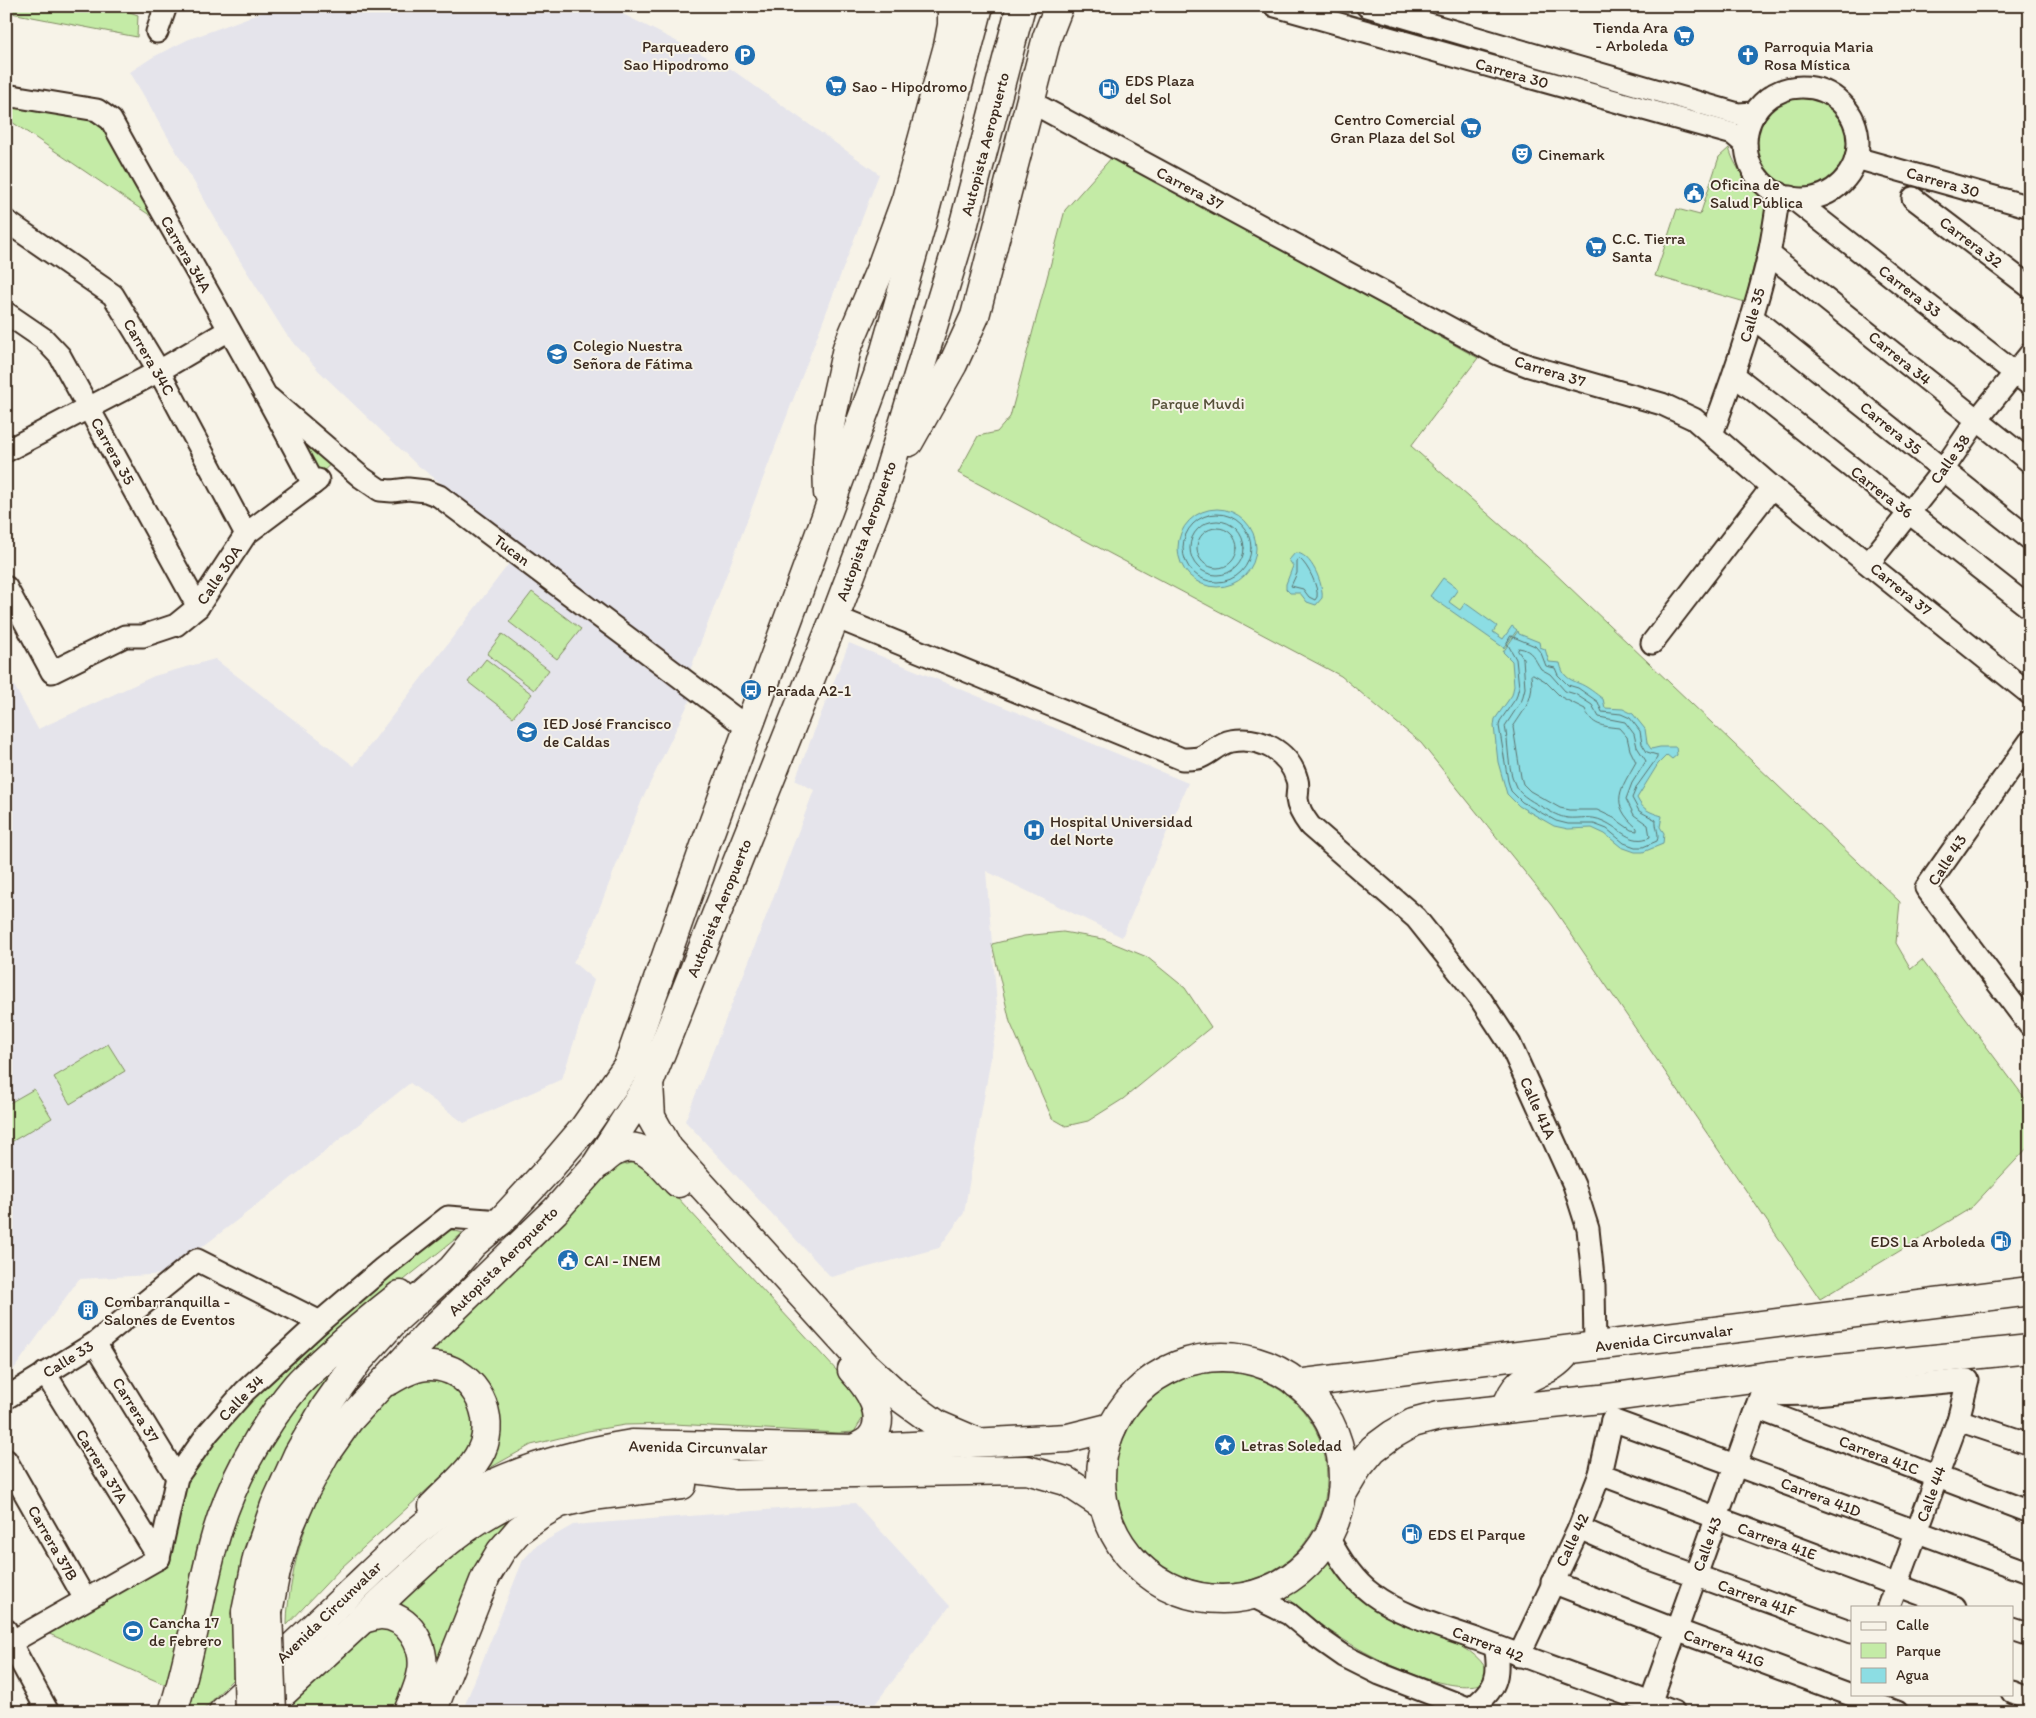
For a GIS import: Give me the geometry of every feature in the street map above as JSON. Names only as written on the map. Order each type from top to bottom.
[{"type":"highway","points":[[828,510],[827,463],[830,425],[847,348],[880,270],[912,180],[948,46],[952,25],[952,6]]},
{"type":"highway","name":"Autopista Aeropuerto","points":[[249,1712],[257,1612],[258,1558],[275,1505],[298,1454],[326,1406],[358,1361],[396,1319],[452,1269],[473,1244],[501,1221],[584,1128],[628,1065],[748,728],[878,375],[922,222],[979,6]]},
{"type":"highway","name":"Autopista Aeropuerto","points":[[272,1712],[257,1612],[276,1571],[288,1530],[304,1491],[330,1447],[349,1420],[426,1336],[555,1211],[596,1165],[649,1083],[835,617],[884,487],[962,232],[1021,6]]},
{"type":"highway","points":[[884,487],[953,364],[971,327],[1049,31],[1059,6]]},
{"type":"highway","points":[[649,1083],[651,1117],[669,1149],[865,1365],[902,1399],[938,1425],[979,1443]]},
{"type":"highway","points":[[596,1165],[617,1150],[631,1147],[643,1149],[867,1386],[876,1403],[877,1424],[870,1438],[854,1449]]},
{"type":"highway","points":[[173,1712],[185,1670],[214,1541],[227,1504],[244,1466],[266,1428],[298,1384],[344,1341],[377,1312],[437,1267],[473,1244]]},
{"type":"highway","name":"Avenida Circunvalar","points":[[1297,1384],[2020,1292]]},
{"type":"highway","points":[[1342,1494],[1358,1467],[1373,1449],[1392,1435],[1413,1424],[1439,1416],[1506,1409],[1606,1409],[1762,1393],[2030,1349]]},
{"type":"highway","points":[[1506,1409],[1515,1387],[1527,1378],[1556,1363],[1568,1350]]},
{"type":"highway","points":[[1221,1357],[1248,1360],[1274,1370],[1297,1384],[1315,1402],[1329,1422],[1338,1445],[1343,1470],[1339,1510],[1328,1537],[1314,1557],[1296,1574],[1275,1587],[1252,1596],[1228,1599],[1204,1598],[1181,1592],[1160,1582],[1140,1567],[1124,1549],[1112,1529],[1104,1506],[1101,1486],[1101,1466],[1105,1446],[1112,1427],[1126,1404],[1145,1384],[1168,1370],[1194,1360],[1221,1357]]},
{"type":"highway","points":[[377,1388],[401,1374],[415,1369],[433,1366],[444,1368],[460,1375],[471,1384],[484,1406],[487,1423],[484,1445],[475,1461],[378,1565]]},
{"type":"highway","name":"Avenida Circunvalar","points":[[223,1712],[378,1565],[422,1528],[469,1495],[552,1460],[632,1444],[854,1449],[1068,1438],[1112,1427]]},
{"type":"highway","name":"Avenida Circunvalar","points":[[262,1712],[445,1545],[490,1513],[525,1496],[582,1478],[631,1470],[690,1469],[736,1475],[1027,1470],[1066,1481],[1104,1506]]},
{"type":"highway","points":[[432,1712],[486,1576],[501,1551],[520,1530],[538,1516],[560,1503],[592,1496],[702,1484],[736,1475]]},
{"type":"highway","points":[[362,1619],[380,1615],[397,1620],[408,1627],[420,1646],[423,1658],[422,1672],[408,1712]]},
{"type":"street","points":[[158,32],[166,6]]},
{"type":"street","name":"Carrera 30","points":[[1275,6],[1733,134],[1746,145]]},
{"type":"street","name":"Carrera 30","points":[[1367,6],[1738,114],[1755,113]]},
{"type":"street","points":[[1791,88],[1809,88],[1838,100],[1851,117],[1857,137],[1856,158],[1846,177],[1831,191],[1812,198],[1785,195],[1760,179],[1748,157],[1746,145],[1747,134],[1755,113],[1774,94],[1791,88]]},
{"type":"street","name":"Carrera 34A","points":[[6,95],[97,110],[111,120],[315,482]]},
{"type":"street","name":"Carrera 37","points":[[1031,102],[1498,354],[1529,366],[1662,404],[1694,419],[1772,487],[2030,694]]},
{"type":"street","name":"Carrera 30","points":[[1856,158],[2030,207]]},
{"type":"street","name":"Calle 35","points":[[1712,434],[1734,375],[1785,195]]},
{"type":"street","name":"Carrera 33","points":[[1785,195],[2023,379]]},
{"type":"street","name":"Carrera 32","points":[[1913,198],[2030,287]]},
{"type":"street","name":"Carrera 34C","points":[[6,221],[113,295],[159,371],[246,534]]},
{"type":"street","name":"Carrera 34","points":[[1769,254],[2030,462]]},
{"type":"street","name":"Carrera 35","points":[[6,313],[54,347],[198,608]]},
{"type":"street","name":"Carrera 35","points":[[1752,316],[2030,539]]},
{"type":"street","points":[[6,451],[159,371],[229,330]]},
{"type":"street","name":"Calle 38","points":[[1869,563],[1943,470],[1977,420],[2023,379],[2030,354]]},
{"type":"street","name":"Carrera 36","points":[[1734,375],[2030,608]]},
{"type":"street","name":"Tucan","points":[[269,398],[354,472],[380,490],[408,489],[426,491],[439,496],[748,728]]},
{"type":"street","name":"Calle 30A","points":[[6,587],[52,672],[125,636],[142,636],[176,625],[198,608],[246,534],[315,482]]},
{"type":"street","points":[[1652,643],[1772,487]]},
{"type":"street","name":"Calle 41A","points":[[835,617],[1182,759],[1200,758],[1213,748],[1229,741],[1244,739],[1262,742],[1280,752],[1291,766],[1298,781],[1297,802],[1310,826],[1416,918],[1473,990],[1510,1044],[1574,1185],[1588,1229],[1594,1286],[1595,1346]]},
{"type":"street","name":"Calle 43","points":[[2026,1014],[1926,888],[2030,741]]},
{"type":"street","name":"Calle 34","points":[[159,1558],[177,1477],[208,1433],[245,1391],[320,1322],[383,1268],[448,1218],[501,1221]]},
{"type":"street","name":"Calle 33","points":[[6,1398],[95,1343],[197,1260],[320,1322]]},
{"type":"street","points":[[2020,1292],[2030,1275]]},
{"type":"street","name":"Carrera 37","points":[[95,1343],[177,1477]]},
{"type":"street","name":"Carrera 37A","points":[[45,1374],[159,1558]]},
{"type":"street","name":"Calle 44","points":[[1762,1393],[1815,1394],[1968,1380],[1958,1420],[1889,1606]]},
{"type":"street","name":"Calle 43","points":[[1648,1707],[1762,1393]]},
{"type":"street","name":"Carrera 41C","points":[[1762,1393],[1936,1478],[2030,1512]]},
{"type":"street","name":"Carrera 41D","points":[[1606,1409],[1736,1464],[1916,1533],[2030,1573]]},
{"type":"street","name":"Calle 42","points":[[1519,1656],[1578,1528],[1600,1474],[1606,1409]]},
{"type":"street","points":[[1958,1420],[2030,1444]]},
{"type":"street","name":"Carrera 37B","points":[[6,1460],[85,1599]]},
{"type":"street","name":"Carrera 41E","points":[[1600,1474],[1952,1606]]},
{"type":"street","name":"Carrera 41F","points":[[1578,1528],[1647,1558],[1851,1632]]},
{"type":"street","name":"Carrera 42","points":[[1328,1537],[1340,1560],[1357,1580],[1371,1594],[1396,1609],[1648,1707],[1674,1712]]},
{"type":"street","points":[[48,1712],[8,1639],[35,1628],[159,1558]]},
{"type":"street","name":"Carrera 41G","points":[[1552,1582],[1852,1701],[1897,1712]]},
{"type":"street","points":[[1252,1596],[1288,1614],[1344,1656],[1446,1706],[1474,1710],[1485,1698],[1495,1682],[1499,1664],[1495,1646]]},
{"type":"street","points":[[2014,1630],[2030,1635]]},
{"type":"street","points":[[2014,1693],[2030,1699]]},
{"type":"shaded area","name":"Colegio Nuestra Señora de Fátima","points":[[279,6],[613,6],[619,12],[731,69],[879,174],[689,673],[416,464],[319,371],[286,334],[237,256],[130,72],[153,57],[187,40]]},
{"type":"shaded area","points":[[511,561],[691,698],[642,800],[586,942],[573,962],[594,980],[562,1079],[464,1123],[410,1083],[288,1181],[167,1274],[79,1279],[6,1380],[6,671],[38,729],[154,676],[215,659],[354,766]]},
{"type":"shaded area","points":[[849,643],[1188,783],[1122,937],[986,871],[998,1017],[964,1213],[939,1248],[831,1277],[685,1121],[751,956],[814,790],[795,780]]},
{"type":"shaded area","points":[[855,1503],[950,1606],[869,1712],[462,1712],[523,1560],[536,1546],[573,1525]]},
{"type":"green space","points":[[6,6],[113,6],[138,15],[137,37],[6,12]]},
{"type":"green space","points":[[1802,96],[1820,100],[1836,110],[1846,126],[1850,144],[1846,162],[1836,178],[1820,188],[1802,192],[1784,188],[1768,178],[1758,162],[1754,144],[1758,126],[1768,110],[1784,100]]},
{"type":"green space","points":[[6,98],[108,123],[154,218],[6,118]]},
{"type":"green space","points":[[1729,148],[1736,165],[1745,177],[1770,197],[1745,302],[1655,276],[1677,209],[1700,215],[1719,157]]},
{"type":"green space","name":"Parque Muvdi","points":[[1113,156],[1478,358],[1411,446],[1545,564],[1900,902],[1896,943],[1911,969],[1922,960],[2030,1105],[2030,1145],[1971,1208],[1820,1299],[1552,906],[1421,743],[1341,676],[958,473],[978,436],[997,432],[1010,417],[1065,210]]},
{"type":"green space","points":[[292,433],[336,459],[318,476]]},
{"type":"green space","points":[[532,592],[581,629],[557,659],[509,622]]},
{"type":"green space","points":[[502,634],[549,670],[534,690],[487,654]]},
{"type":"green space","points":[[486,659],[532,694],[513,717],[468,682]]},
{"type":"green space","points":[[1063,932],[1103,939],[1147,957],[1185,988],[1211,1027],[1123,1099],[1088,1121],[1066,1126],[1052,1118],[1010,1022],[992,944],[1024,936]]},
{"type":"green space","points":[[108,1044],[125,1071],[70,1104],[54,1077]]},
{"type":"green space","points":[[34,1089],[52,1118],[6,1145],[6,1105]]},
{"type":"green space","points":[[639,1161],[654,1172],[860,1396],[864,1416],[854,1432],[839,1433],[674,1424],[625,1425],[588,1431],[531,1445],[488,1469],[497,1450],[500,1434],[499,1418],[493,1398],[419,1356],[607,1169]]},
{"type":"green space","points":[[452,1230],[463,1233],[370,1307],[264,1412],[170,1687],[38,1629],[163,1563],[187,1469],[210,1439],[293,1355],[441,1232]]},
{"type":"green space","points":[[435,1276],[292,1439],[271,1477],[244,1548],[234,1612],[233,1679],[201,1712],[182,1712],[244,1486],[303,1389]]},
{"type":"green space","points":[[1211,1372],[1231,1372],[1252,1376],[1271,1384],[1296,1403],[1309,1419],[1319,1437],[1325,1457],[1327,1478],[1325,1499],[1319,1519],[1309,1537],[1296,1553],[1271,1572],[1252,1580],[1231,1584],[1211,1584],[1190,1580],[1171,1572],[1154,1560],[1139,1545],[1127,1528],[1119,1509],[1115,1488],[1115,1468],[1119,1447],[1127,1428],[1139,1411],[1154,1396],[1171,1384],[1190,1376]]},
{"type":"green space","points":[[428,1378],[443,1382],[456,1389],[465,1399],[475,1423],[470,1446],[453,1466],[341,1568],[287,1625],[291,1586],[297,1557],[312,1511],[333,1469],[360,1429],[395,1389]]},
{"type":"green space","points":[[529,1504],[437,1668],[430,1664],[385,1611],[470,1537]]},
{"type":"green space","points":[[1329,1556],[1384,1612],[1411,1626],[1442,1637],[1470,1651],[1488,1673],[1484,1683],[1466,1686],[1445,1684],[1399,1669],[1335,1634],[1284,1595],[1308,1579]]},
{"type":"green space","points":[[371,1627],[388,1627],[403,1637],[413,1671],[398,1712],[287,1712],[287,1705]]},
{"type":"water","points":[[1217,509],[1232,512],[1244,521],[1253,533],[1256,548],[1253,563],[1244,575],[1232,584],[1217,587],[1202,584],[1190,575],[1181,563],[1178,548],[1181,533],[1190,521],[1202,512]]},
{"type":"water","points":[[1295,553],[1301,554],[1311,563],[1319,578],[1322,598],[1316,605],[1307,602],[1300,593],[1290,593],[1286,589],[1293,566],[1289,560]]},
{"type":"water","points":[[1443,578],[1458,589],[1449,602],[1460,610],[1465,603],[1497,626],[1493,632],[1503,639],[1512,626],[1517,630],[1504,648],[1430,596]]},
{"type":"water","points":[[1518,631],[1519,634],[1539,642],[1540,647],[1545,649],[1549,662],[1560,663],[1564,674],[1568,678],[1588,688],[1603,699],[1605,708],[1623,709],[1633,714],[1645,729],[1647,743],[1651,749],[1676,747],[1677,755],[1672,759],[1667,755],[1658,764],[1637,798],[1647,810],[1662,816],[1660,827],[1664,833],[1663,844],[1643,852],[1635,852],[1621,847],[1605,834],[1592,828],[1568,829],[1554,826],[1519,806],[1507,794],[1498,762],[1494,726],[1495,719],[1512,695],[1514,686],[1512,661],[1503,652]]},
{"type":"place","name":"Tienda Ara - Arboleda","points":[[1684,36]]},
{"type":"place","name":"Parqueadero Sao Hipodromo","points":[[745,55]]},
{"type":"place","name":"Parroquia Maria Rosa Mística","points":[[1748,55]]},
{"type":"place","name":"Sao - Hipodromo","points":[[836,86]]},
{"type":"place","name":"EDS Plaza del Sol","points":[[1109,89]]},
{"type":"place","name":"Centro Comercial Gran Plaza del Sol","points":[[1471,128]]},
{"type":"place","name":"Cinemark","points":[[1522,154]]},
{"type":"place","name":"Oficina de Salud Pública","points":[[1694,193]]},
{"type":"place","name":"C.C. Tierra Santa","points":[[1596,247]]},
{"type":"place","name":"Colegio Nuestra Señora de Fátima","points":[[557,354]]},
{"type":"place","name":"Parada A2-1","points":[[751,690]]},
{"type":"place","name":"IED José Francisco de Caldas","points":[[527,732]]},
{"type":"place","name":"Hospital Universidad del Norte","points":[[1034,830]]},
{"type":"place","name":"EDS La Arboleda","points":[[2001,1241]]},
{"type":"place","name":"CAI - INEM","points":[[568,1260]]},
{"type":"place","name":"Combarranquilla - Salones de Eventos","points":[[88,1310]]},
{"type":"place","name":"Letras Soledad","points":[[1225,1445]]},
{"type":"place","name":"EDS El Parque","points":[[1412,1534]]},
{"type":"place","name":"Cancha 17 de Febrero","points":[[133,1631]]}]
